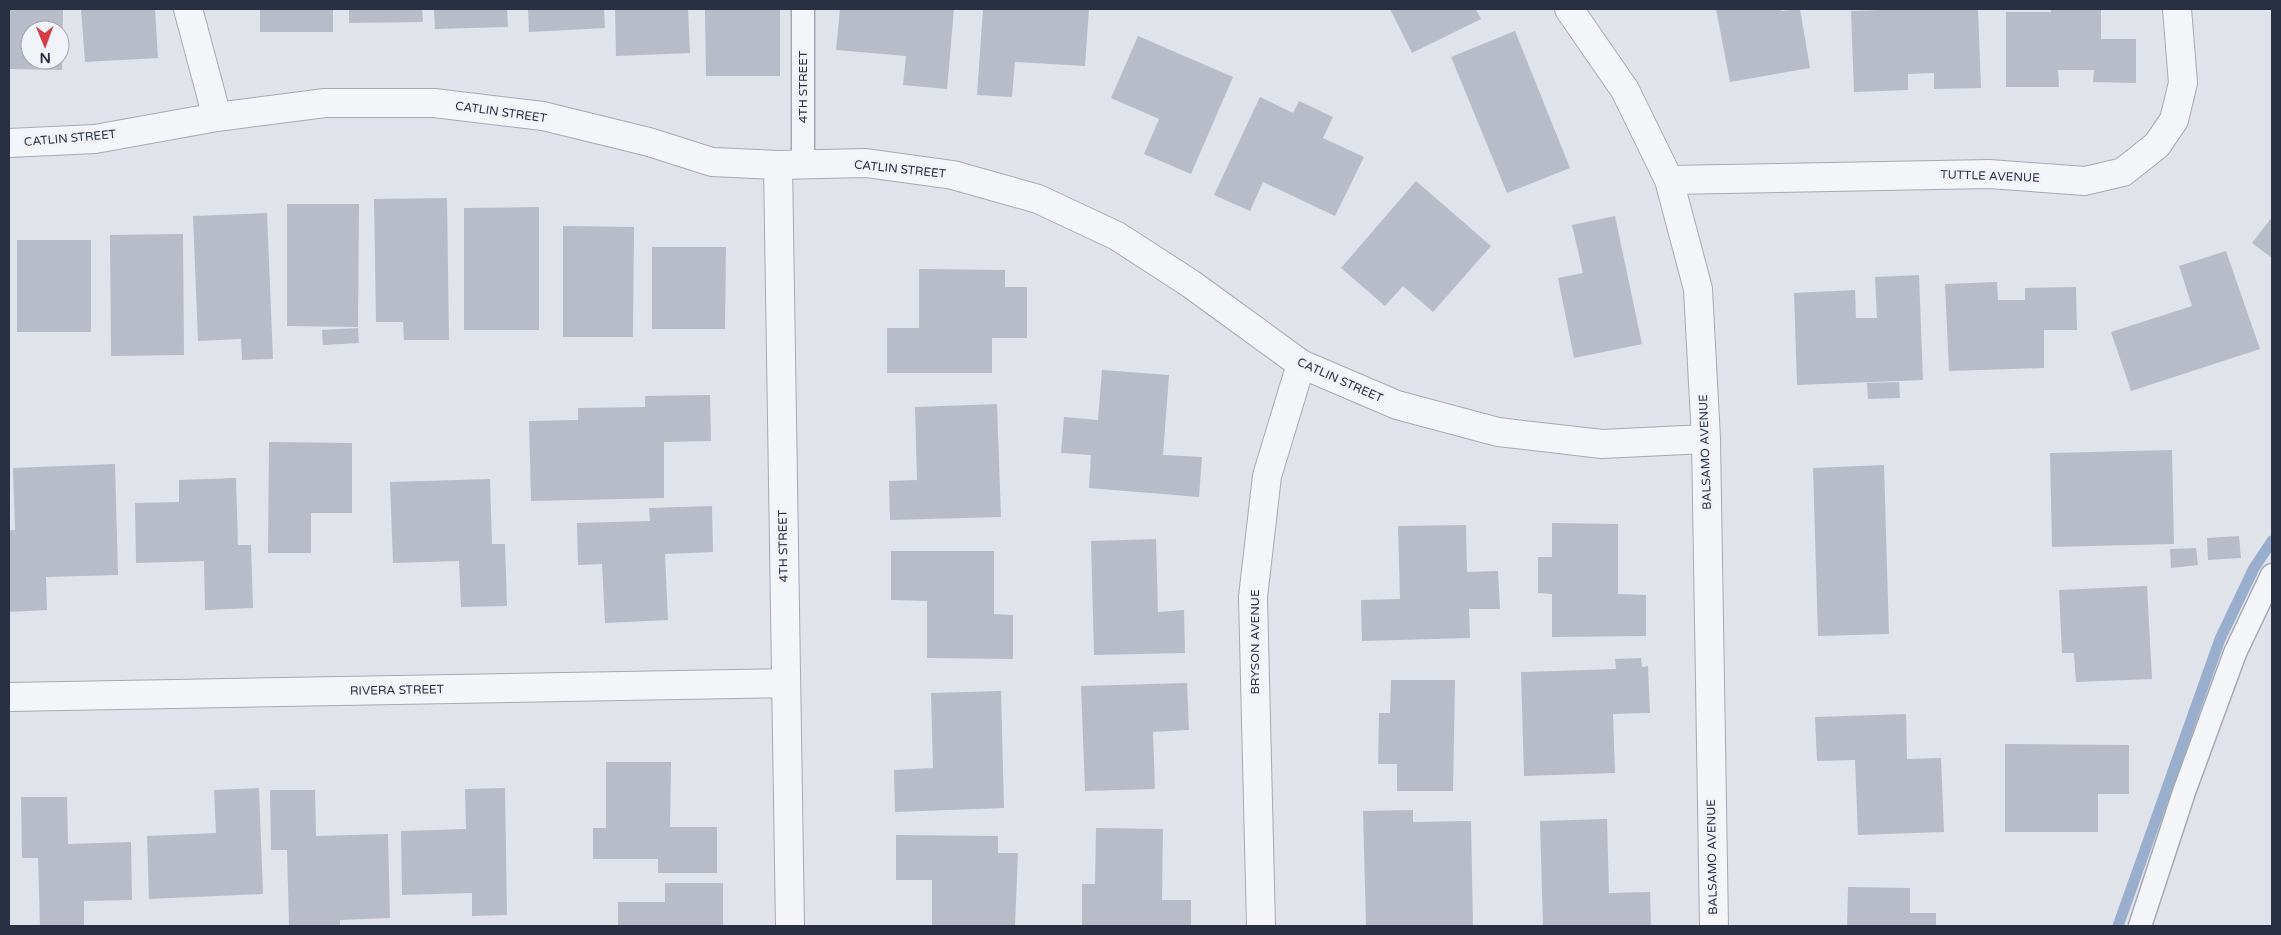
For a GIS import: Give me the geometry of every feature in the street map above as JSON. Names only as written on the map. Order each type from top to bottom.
[{"type":"street","points":[[188,9],[217,117]]},
{"type":"street","name":"BALSAMO AVENUE","points":[[1569,9],[1625,90],[1669,180],[1698,289],[1706,439],[1714,926]]},
{"type":"street","name":"TUTTLE AVENUE","points":[[1669,180],[1989,174],[2085,181],[2123,172],[2157,146],[2174,120],[2183,83],[2177,9]]},
{"type":"street","name":"CATLIN STREET","points":[[9,143],[95,139],[217,117],[325,103],[434,103],[543,116],[649,142],[712,162],[791,165],[866,163],[954,175],[1038,199],[1117,236],[1191,284],[1301,364],[1397,405],[1498,432],[1602,444],[1706,439]]},
{"type":"street","name":"4TH STREET","points":[[790,926],[785,683],[791,165]]},
{"type":"street","name":"BRYSON AVENUE","points":[[1261,926],[1253,598],[1267,476],[1301,364]]},
{"type":"street","name":"RIVERA STREET","points":[[9,697],[785,683]]},
{"type":"lane","name":"4TH STREET","points":[[791,165],[803,9]]},
{"type":"lane","points":[[2140,926],[2184,792],[2232,662],[2272,576]]},
{"type":"building","points":[[9,9],[63,9],[63,20],[20,20],[20,69],[9,69]]},
{"type":"building","points":[[81,9],[155,9],[158,58],[85,62]]},
{"type":"building","points":[[260,9],[333,9],[333,32],[260,32]]},
{"type":"building","points":[[349,9],[422,9],[423,22],[349,23]]},
{"type":"building","points":[[434,9],[507,9],[508,27],[435,29]]},
{"type":"building","points":[[528,9],[604,9],[605,28],[529,32]]},
{"type":"building","points":[[615,9],[688,9],[690,53],[616,56]]},
{"type":"building","points":[[705,9],[780,9],[780,76],[706,76]]},
{"type":"building","points":[[840,9],[954,9],[947,89],[903,85],[906,56],[836,50]]},
{"type":"building","points":[[983,9],[1089,9],[1085,66],[1015,62],[1012,97],[977,95]]},
{"type":"building","points":[[1390,9],[1476,9],[1481,19],[1412,53]]},
{"type":"building","points":[[1716,9],[1781,9],[1781,11],[1800,9],[1810,68],[1730,82]]},
{"type":"building","points":[[1978,9],[1981,88],[1934,89],[1934,73],[1908,74],[1908,90],[1854,92],[1851,11]]},
{"type":"building","points":[[2051,9],[2101,9],[2101,39],[2136,39],[2136,83],[2093,82],[2094,70],[2058,70],[2059,87],[2006,87],[2006,12],[2051,12]]},
{"type":"building","points":[[1515,31],[1570,168],[1507,193],[1451,57]]},
{"type":"building","points":[[1138,36],[1233,77],[1191,174],[1144,154],[1159,119],[1111,98]]},
{"type":"building","points":[[1260,97],[1293,113],[1299,101],[1333,117],[1323,138],[1364,157],[1335,216],[1263,182],[1250,211],[1214,195]]},
{"type":"building","points":[[1416,181],[1491,246],[1433,312],[1403,286],[1385,306],[1341,268]]},
{"type":"building","points":[[447,198],[449,340],[404,340],[403,322],[376,322],[374,199]]},
{"type":"building","points":[[287,204],[359,204],[358,327],[287,326]]},
{"type":"building","points":[[539,207],[539,330],[464,330],[464,208]]},
{"type":"building","points":[[267,213],[273,359],[242,360],[241,339],[198,341],[193,216]]},
{"type":"building","points":[[1615,216],[1642,344],[1574,358],[1558,278],[1583,273],[1572,225]]},
{"type":"building","points":[[2272,217],[2272,258],[2252,243]]},
{"type":"building","points":[[563,226],[634,227],[633,337],[563,337]]},
{"type":"building","points":[[183,234],[184,355],[111,356],[110,235]]},
{"type":"building","points":[[17,240],[91,240],[91,332],[17,332]]},
{"type":"building","points":[[652,247],[726,247],[725,329],[652,329]]},
{"type":"building","points":[[2226,251],[2260,349],[2131,391],[2111,332],[2192,306],[2179,266]]},
{"type":"building","points":[[919,269],[1005,270],[1005,287],[1027,287],[1027,338],[992,338],[992,373],[887,373],[887,328],[919,328]]},
{"type":"building","points":[[1919,275],[1923,380],[1797,385],[1794,293],[1855,290],[1856,318],[1877,318],[1875,277]]},
{"type":"building","points":[[1997,282],[1998,300],[2025,300],[2025,288],[2076,287],[2077,330],[2044,330],[2044,368],[1949,371],[1945,284]]},
{"type":"building","points":[[358,328],[359,343],[323,345],[322,330]]},
{"type":"building","points":[[1102,370],[1169,375],[1163,455],[1202,457],[1199,497],[1089,488],[1091,455],[1061,453],[1064,417],[1098,420]]},
{"type":"building","points":[[1899,382],[1900,398],[1868,399],[1867,383]]},
{"type":"building","points":[[710,395],[711,441],[664,442],[664,498],[531,501],[529,421],[578,420],[578,408],[645,407],[645,396]]},
{"type":"building","points":[[997,404],[1001,517],[890,520],[889,481],[917,480],[915,407]]},
{"type":"building","points":[[269,442],[352,443],[352,513],[311,513],[311,553],[268,553]]},
{"type":"building","points":[[2172,450],[2174,544],[2052,547],[2050,453]]},
{"type":"building","points":[[115,464],[118,575],[46,577],[47,610],[9,612],[9,530],[15,530],[13,468]]},
{"type":"building","points":[[1884,465],[1889,634],[1818,636],[1813,468]]},
{"type":"building","points":[[236,478],[238,545],[251,545],[253,608],[205,610],[204,561],[136,563],[135,503],[179,502],[179,480]]},
{"type":"building","points":[[490,479],[492,544],[505,544],[507,606],[461,607],[459,561],[393,563],[390,482]]},
{"type":"building","points":[[712,506],[713,552],[665,554],[668,620],[605,623],[602,564],[578,565],[577,523],[650,521],[649,508]]},
{"type":"building","points":[[1552,523],[1618,524],[1618,594],[1646,595],[1646,636],[1552,637],[1552,594],[1538,593],[1538,557],[1552,557]]},
{"type":"building","points":[[1466,525],[1467,572],[1498,571],[1500,609],[1469,609],[1470,638],[1362,641],[1361,600],[1400,599],[1398,526]]},
{"type":"building","points":[[2239,536],[2241,558],[2208,560],[2207,538]]},
{"type":"building","points":[[1156,539],[1158,612],[1184,610],[1185,653],[1094,655],[1091,541]]},
{"type":"building","points":[[2196,548],[2198,565],[2171,568],[2170,549]]},
{"type":"building","points":[[891,551],[994,551],[994,614],[1013,615],[1013,659],[927,658],[927,601],[891,600]]},
{"type":"building","points":[[2147,586],[2152,679],[2076,682],[2074,653],[2062,653],[2059,590]]},
{"type":"building","points":[[1641,658],[1642,667],[1648,666],[1650,713],[1613,714],[1615,773],[1524,776],[1521,672],[1616,669],[1615,659]]},
{"type":"building","points":[[1391,680],[1455,680],[1453,791],[1397,791],[1397,764],[1378,764],[1379,713],[1390,713]]},
{"type":"building","points":[[1187,683],[1189,730],[1153,732],[1155,789],[1085,791],[1081,686]]},
{"type":"building","points":[[1001,691],[1004,808],[895,812],[894,770],[933,768],[931,693]]},
{"type":"building","points":[[1906,714],[1907,759],[1941,758],[1944,832],[1858,835],[1855,760],[1817,761],[1815,717]]},
{"type":"building","points":[[2005,744],[2129,745],[2129,794],[2098,794],[2098,832],[2005,832]]},
{"type":"building","points":[[606,762],[671,762],[670,827],[717,827],[717,873],[658,873],[658,859],[593,859],[593,828],[606,828]]},
{"type":"building","points":[[259,788],[263,894],[149,899],[147,836],[216,833],[214,790]]},
{"type":"building","points":[[505,788],[507,915],[472,916],[472,893],[402,895],[401,831],[466,829],[465,789]]},
{"type":"building","points":[[270,790],[315,790],[316,836],[388,834],[390,918],[340,920],[340,926],[289,926],[287,850],[271,850]]},
{"type":"building","points":[[21,797],[67,797],[68,844],[131,842],[132,900],[84,901],[84,925],[40,926],[38,858],[22,858]]},
{"type":"building","points":[[1413,810],[1413,822],[1471,821],[1473,926],[1366,926],[1363,811]]},
{"type":"building","points":[[1607,819],[1609,893],[1650,892],[1651,926],[1543,926],[1540,821]]},
{"type":"building","points":[[1096,828],[1163,829],[1162,900],[1191,900],[1191,926],[1082,926],[1082,884],[1095,884]]},
{"type":"building","points":[[896,835],[998,836],[998,853],[1018,853],[1015,925],[932,926],[932,880],[896,880]]},
{"type":"building","points":[[665,883],[723,883],[723,926],[618,926],[618,902],[665,902]]},
{"type":"building","points":[[1848,887],[1910,888],[1910,913],[1936,913],[1936,926],[1847,926]]},
{"type":"waterway","points":[[2118,926],[2220,639],[2254,568],[2272,541]]}]
